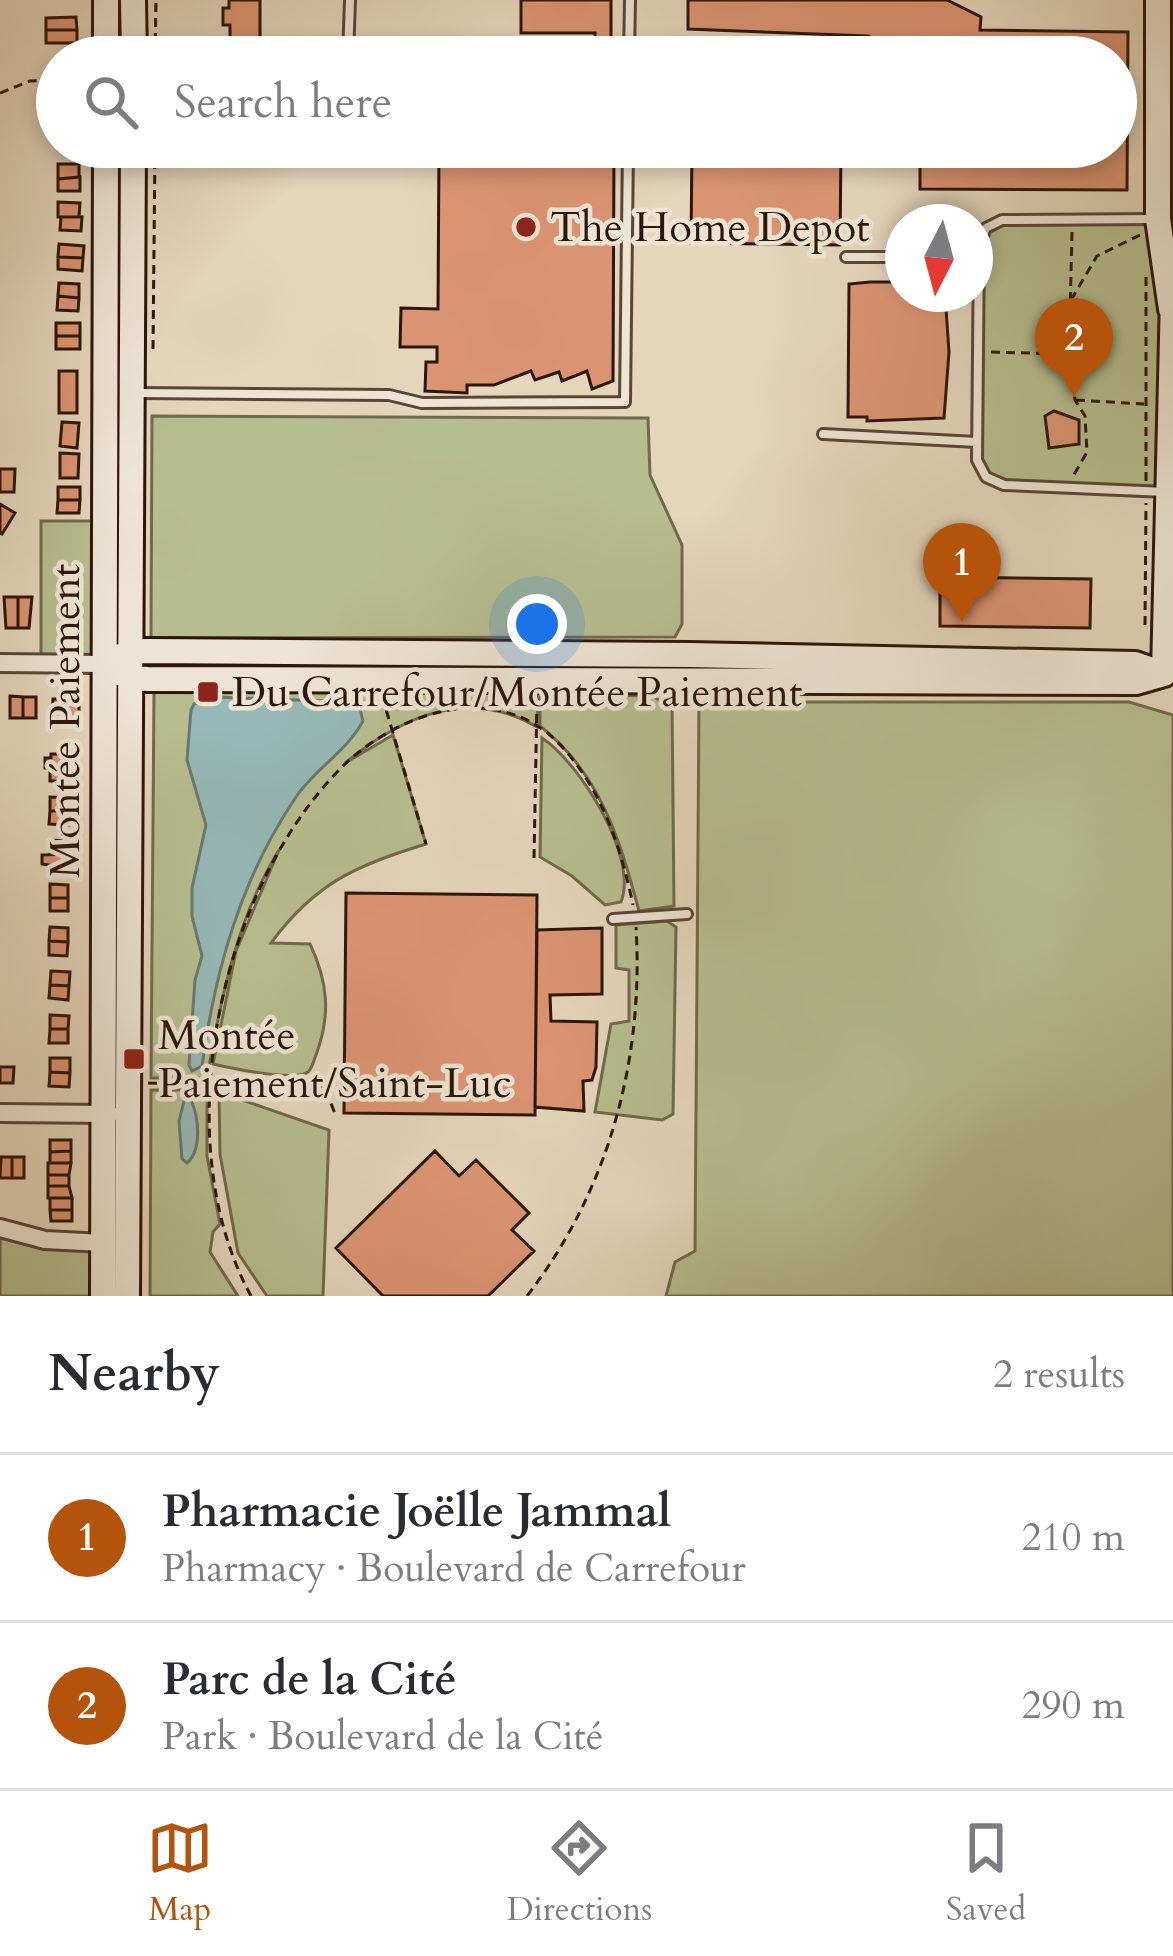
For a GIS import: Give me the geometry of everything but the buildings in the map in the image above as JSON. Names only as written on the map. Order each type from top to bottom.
[{"type":"street","points":[[106,0],[106,36]]},
{"type":"street","points":[[134,0],[134,36]]},
{"type":"street","points":[[1159,0],[1155,226],[1172,303],[1157,491],[1168,674]]},
{"type":"street","name":"Montée Paiement","points":[[104,1296],[104,1243],[117,1114],[129,1083],[130,652],[107,168]]},
{"type":"street","name":"Montée Paiement","points":[[128,1296],[117,1114],[104,664],[132,168]]},
{"type":"street","points":[[0,663],[104,664],[130,652],[668,655],[1136,664],[1168,674]]},
{"type":"street","points":[[104,664],[130,678],[1136,682],[1168,674]]},
{"type":"street","points":[[0,1113],[117,1114]]},
{"type":"street","points":[[0,1228],[45,1240],[104,1243]]},
{"type":"lane","points":[[349,36],[350,0]]},
{"type":"lane","points":[[629,36],[630,0]]},
{"type":"lane","points":[[118,393],[389,395],[422,403],[625,402],[628,168]]},
{"type":"lane","points":[[993,222],[1072,220],[1155,226]]},
{"type":"lane","points":[[845,256],[885,257]]},
{"type":"lane","points":[[978,312],[979,470],[994,483],[1157,491]]},
{"type":"lane","points":[[823,434],[977,442]]},
{"type":"lane","points":[[613,919],[687,914]]},
{"type":"path","points":[[155,36],[156,0]]},
{"type":"path","points":[[0,94],[36,81]]},
{"type":"path","points":[[146,362],[154,348],[155,168]]},
{"type":"path","points":[[1072,220],[1069,354],[1075,400],[1085,416],[1087,452],[1072,473],[1072,486]]},
{"type":"path","points":[[1070,302],[1097,256],[1155,226]]},
{"type":"path","points":[[1145,635],[1157,491],[1146,404],[1146,272]]},
{"type":"path","points":[[978,352],[1069,354]]},
{"type":"path","points":[[1075,400],[1146,404]]},
{"type":"path","points":[[376,678],[426,844]]},
{"type":"path","points":[[534,858],[538,679]]},
{"type":"path","points":[[250,1296],[228,1243],[213,1179],[210,1084],[236,951],[268,873],[332,778],[392,730],[456,706],[508,713],[567,752],[606,813],[636,918],[637,1024],[627,1084],[580,1213],[527,1296]]},
{"type":"path","points":[[129,1083],[324,1086],[337,1117]]},
{"type":"green space","points":[[1158,219],[1168,493],[994,483],[977,459],[978,312],[993,312],[993,222]]},
{"type":"green space","points":[[152,416],[648,418],[650,475],[682,545],[682,624],[675,637],[151,638]]},
{"type":"green space","points":[[41,521],[104,521],[104,664],[41,664]]},
{"type":"green space","points":[[376,678],[538,679],[537,727],[486,709],[436,712],[389,732],[345,763],[393,735],[426,844],[339,879],[304,905],[271,943],[310,944],[321,972],[325,1012],[311,1069],[300,1075],[276,1075],[213,1064],[236,951],[279,850],[241,932],[225,989],[207,1078],[151,1078],[154,691],[380,693]]},
{"type":"green space","points":[[653,696],[666,705],[672,700],[674,906],[639,911],[615,834],[593,786],[540,726],[540,697]]},
{"type":"green space","points":[[699,702],[1129,702],[1173,715],[1173,1296],[666,1296],[675,1262],[695,1251]]},
{"type":"green space","points":[[542,738],[572,767],[602,812],[621,861],[621,902],[605,905],[572,876],[540,857]]},
{"type":"green space","points":[[667,921],[676,927],[673,1114],[662,1120],[595,1112],[611,1024],[629,1021],[629,970],[616,968],[616,925]]},
{"type":"green space","points":[[151,1090],[207,1090],[207,1156],[220,1224],[213,1232],[210,1252],[238,1296],[150,1296]]},
{"type":"green space","points":[[219,1092],[329,1130],[323,1296],[267,1296],[238,1253],[220,1154]]},
{"type":"green space","points":[[0,1228],[104,1243],[103,1296],[0,1296]]},
{"type":"water","points":[[214,697],[353,702],[363,721],[296,797],[260,860],[223,960],[202,1066],[192,1071],[195,980],[202,956],[192,916],[192,888],[206,825],[187,760],[191,710],[194,704]]},
{"type":"water","points":[[191,1100],[198,1133],[187,1163],[182,1159],[179,1121],[184,1101]]},
{"type":"place","name":"The Home Depot","points":[[526,227]]},
{"type":"place","name":"Parc de la Cité","points":[[1074,397]]},
{"type":"place","name":"Pharmacie Joëlle Jammal","points":[[962,622]]},
{"type":"place","name":"Du Carrefour/Montée Paiement","points":[[208,692]]},
{"type":"place","name":"Montée Paiement/Saint-Luc","points":[[134,1059]]}]
